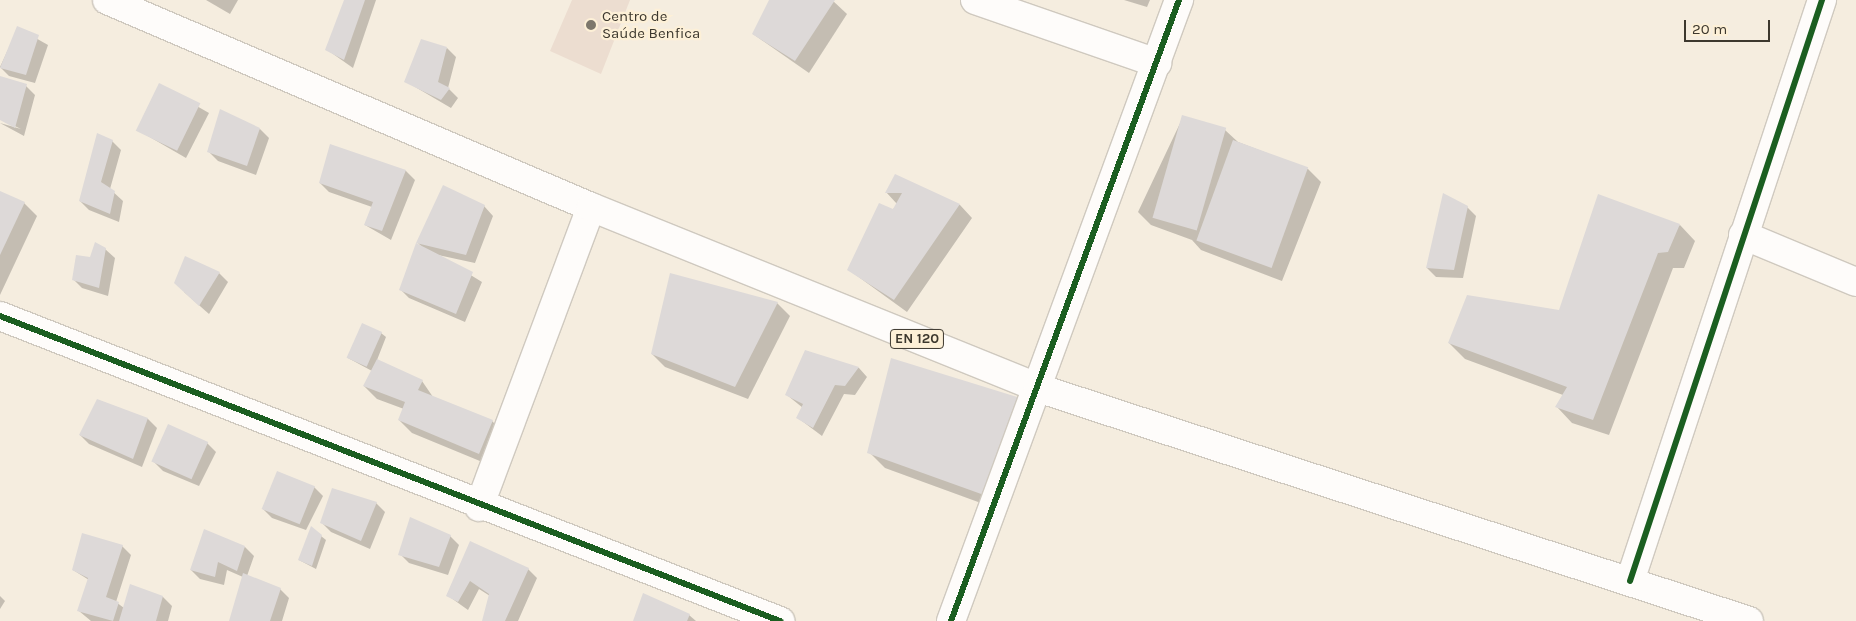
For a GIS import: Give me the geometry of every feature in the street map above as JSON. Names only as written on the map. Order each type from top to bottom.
[{"type":"street","name":"EN 120","points":[[108,0],[591,207],[1038,388],[1749,621]]},
{"type":"street","points":[[975,0],[1157,63]]},
{"type":"street","points":[[951,621],[1179,0]]},
{"type":"street","points":[[1630,582],[1822,0]]},
{"type":"street","points":[[479,507],[591,207]]},
{"type":"street","points":[[1743,235],[1856,282]]},
{"type":"street","points":[[0,316],[479,507],[780,621]]},
{"type":"shaded area","name":"Centro de Saúde Benfica","points":[[572,0],[630,0],[601,74],[550,51]]},
{"type":"building","points":[[344,0],[365,0],[344,60],[325,50]]},
{"type":"building","points":[[769,0],[835,0],[795,61],[752,34]]},
{"type":"building","points":[[17,26],[39,35],[26,75],[0,68]]},
{"type":"building","points":[[421,39],[447,47],[438,82],[450,88],[441,100],[404,82]]},
{"type":"building","points":[[0,76],[27,84],[15,128],[0,120]]},
{"type":"building","points":[[159,83],[200,103],[177,151],[136,131]]},
{"type":"building","points":[[220,109],[260,128],[247,166],[207,152]]},
{"type":"building","points":[[1182,115],[1226,128],[1197,231],[1153,218]]},
{"type":"building","points":[[97,133],[113,140],[101,182],[115,191],[110,214],[79,201]]},
{"type":"building","points":[[1233,140],[1308,167],[1272,268],[1196,241]]},
{"type":"building","points":[[330,144],[406,170],[382,231],[364,225],[373,202],[319,183]]},
{"type":"building","points":[[895,174],[960,204],[894,300],[847,270],[879,203],[893,209],[902,193],[885,193]]},
{"type":"building","points":[[443,185],[485,205],[466,255],[416,243]]},
{"type":"building","points":[[0,191],[25,202],[0,255]]},
{"type":"building","points":[[1443,193],[1468,206],[1454,270],[1426,268]]},
{"type":"building","points":[[1598,194],[1680,224],[1668,252],[1658,253],[1593,420],[1555,407],[1567,387],[1448,343],[1467,295],[1559,310]]},
{"type":"building","points":[[95,242],[106,248],[99,288],[72,280],[76,255],[90,257]]},
{"type":"building","points":[[416,243],[473,272],[456,314],[399,290]]},
{"type":"building","points":[[185,256],[220,272],[199,306],[174,283]]},
{"type":"building","points":[[670,273],[778,302],[735,387],[651,354]]},
{"type":"building","points":[[362,323],[382,332],[367,367],[347,358]]},
{"type":"building","points":[[805,350],[859,367],[845,386],[835,385],[813,428],[796,418],[803,404],[785,395]]},
{"type":"building","points":[[891,358],[1024,399],[984,495],[867,453]]},
{"type":"building","points":[[377,359],[423,380],[418,390],[493,420],[479,454],[398,420],[405,402],[363,386]]},
{"type":"building","points":[[97,399],[148,418],[133,459],[79,435]]},
{"type":"building","points":[[168,424],[208,442],[192,479],[151,461]]},
{"type":"building","points":[[277,471],[315,486],[300,524],[262,509]]},
{"type":"building","points":[[332,488],[377,502],[361,541],[320,523]]},
{"type":"building","points":[[410,517],[451,535],[439,567],[398,555]]},
{"type":"building","points":[[311,526],[322,535],[312,566],[298,560]]},
{"type":"building","points":[[204,529],[245,546],[237,571],[218,562],[215,577],[190,570]]},
{"type":"building","points":[[82,533],[123,545],[106,597],[119,602],[113,621],[77,611],[88,578],[72,570]]},
{"type":"building","points":[[470,541],[529,568],[505,621],[482,621],[489,594],[470,581],[458,602],[446,596]]},
{"type":"building","points":[[243,573],[281,588],[270,621],[229,621]]},
{"type":"building","points":[[130,584],[163,596],[156,621],[119,621]]},
{"type":"building","points":[[643,593],[690,614],[687,621],[633,621]]},
{"type":"cycle path","points":[[951,621],[1179,0]]},
{"type":"cycle path","points":[[1630,581],[1822,0]]},
{"type":"cycle path","points":[[0,316],[780,621]]},
{"type":"place","name":"Centro de Saúde Benfica","points":[[591,25]]}]
